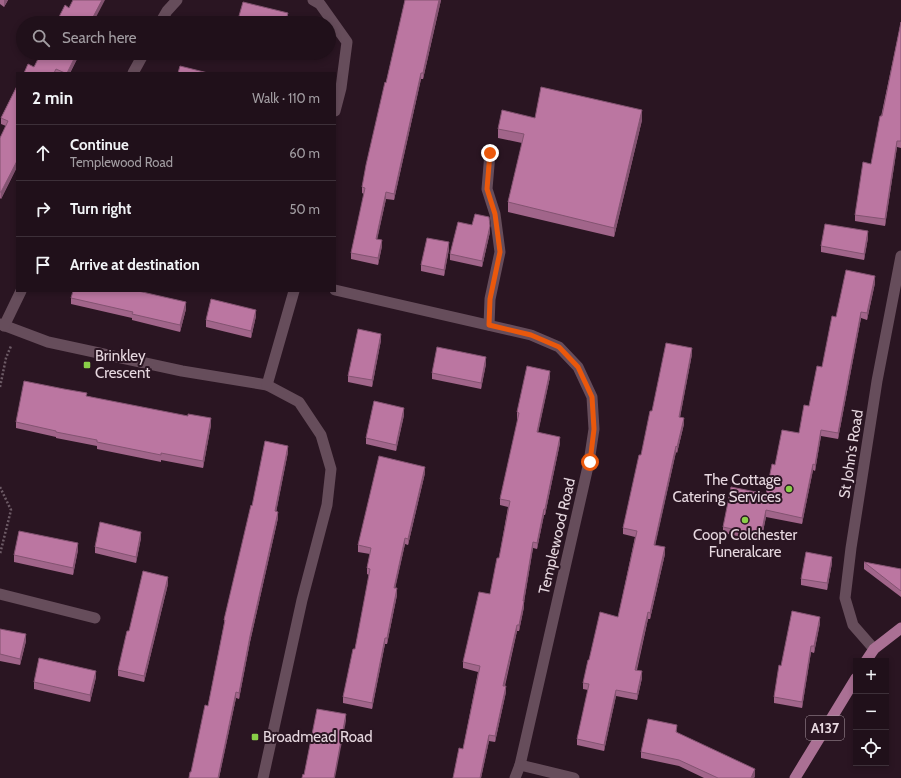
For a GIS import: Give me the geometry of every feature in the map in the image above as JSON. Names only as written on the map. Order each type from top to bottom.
[{"type":"main road","points":[[868,658],[874,649],[901,628]]},
{"type":"main road","name":"A137","points":[[795,778],[853,683]]},
{"type":"street","points":[[164,16],[166,11],[177,0]]},
{"type":"street","points":[[312,0],[320,4],[329,16]]},
{"type":"street","points":[[336,27],[347,42],[341,88],[336,107]]},
{"type":"street","points":[[134,72],[140,60]]},
{"type":"street","points":[[489,325],[490,299],[500,252],[495,214],[487,189],[490,153]]},
{"type":"street","name":"St John's Road","points":[[874,649],[853,625],[845,598],[851,548],[877,381],[901,256]]},
{"type":"street","name":"Templewood Road","points":[[336,290],[531,335],[559,347],[578,367],[592,397],[594,429],[590,462],[520,765],[515,778]]},
{"type":"street","points":[[20,292],[2,325],[48,342],[94,353],[182,371],[267,385],[299,402],[321,435],[331,470],[327,505],[302,600],[263,778]]},
{"type":"street","points":[[267,385],[294,292]]},
{"type":"street","points":[[0,594],[95,618]]},
{"type":"street","points":[[520,765],[574,778]]},
{"type":"path","points":[[0,387],[6,358],[17,331]]},
{"type":"path","points":[[0,487],[11,510],[0,554]]},
{"type":"building","points":[[73,0],[102,0],[94,16],[60,16],[65,5],[69,8]]},
{"type":"building","points":[[405,0],[439,0],[394,194],[386,192],[376,239],[382,240],[378,258],[351,253],[365,188],[362,187],[366,165]]},
{"type":"building","points":[[243,2],[288,13],[287,16],[239,16]]},
{"type":"building","points":[[901,22],[901,141],[897,141],[885,219],[855,215],[863,162],[871,164]]},
{"type":"building","points":[[38,60],[74,60],[68,72],[56,69],[54,72],[24,72],[28,64],[34,67]]},
{"type":"building","points":[[180,66],[204,72],[178,72]]},
{"type":"building","points":[[541,87],[642,110],[614,228],[508,202],[524,134],[498,129],[502,110],[535,118]]},
{"type":"building","points":[[16,88],[16,163],[0,192],[0,138],[8,121],[1,118]]},
{"type":"building","points":[[475,214],[489,217],[490,226],[482,261],[450,254],[458,222],[472,225]]},
{"type":"building","points":[[825,224],[868,231],[864,254],[821,246]]},
{"type":"building","points":[[427,238],[449,242],[444,270],[421,265]]},
{"type":"building","points":[[846,270],[875,276],[867,313],[861,312],[838,433],[821,430],[815,465],[813,464],[802,518],[766,510],[761,535],[723,527],[731,487],[766,494],[772,464],[775,465],[782,430],[799,433],[804,405],[809,406],[817,366],[822,367],[832,316],[836,317]]},
{"type":"building","points":[[73,292],[142,292],[186,302],[180,325],[132,314],[133,312],[71,298]]},
{"type":"building","points":[[211,299],[256,310],[251,331],[206,320]]},
{"type":"building","points":[[358,329],[381,334],[372,380],[348,376]]},
{"type":"building","points":[[666,343],[692,348],[679,417],[684,418],[677,447],[676,446],[654,545],[665,547],[635,670],[642,671],[637,694],[616,690],[604,745],[577,739],[589,684],[583,683],[600,612],[618,617],[637,531],[623,528],[639,455],[641,455],[650,411],[652,411]]},
{"type":"building","points":[[437,347],[486,357],[481,383],[432,373]]},
{"type":"building","points":[[527,366],[550,371],[537,432],[560,437],[537,543],[533,542],[524,601],[503,686],[506,686],[495,736],[489,735],[480,778],[453,778],[459,748],[463,749],[480,666],[463,662],[479,592],[490,594],[497,558],[499,558],[510,501],[500,499],[519,413],[517,412]]},
{"type":"building","points":[[24,381],[87,393],[86,396],[188,416],[188,414],[211,418],[203,461],[161,453],[161,455],[97,442],[97,440],[16,422]]},
{"type":"building","points":[[374,401],[404,408],[396,445],[366,438]]},
{"type":"building","points":[[265,441],[288,446],[275,511],[278,512],[250,636],[239,693],[236,692],[218,778],[189,778],[205,705],[208,706],[224,620],[251,505],[252,506]]},
{"type":"building","points":[[379,456],[425,467],[408,539],[405,538],[394,588],[397,588],[387,638],[385,638],[372,703],[343,697],[353,649],[355,649],[370,569],[367,568],[371,548],[358,545]]},
{"type":"building","points":[[100,522],[141,532],[136,557],[95,547]]},
{"type":"building","points":[[19,531],[78,543],[73,568],[14,555]]},
{"type":"building","points":[[806,552],[832,557],[827,583],[801,579]]},
{"type":"building","points":[[864,562],[901,569],[901,591]]},
{"type":"building","points":[[143,571],[168,577],[144,676],[118,670]]},
{"type":"building","points":[[792,611],[820,617],[814,646],[811,646],[802,702],[774,697],[779,665],[781,666]]},
{"type":"building","points":[[0,629],[26,634],[20,659],[0,654]]},
{"type":"building","points":[[39,658],[96,671],[90,695],[34,682]]},
{"type":"building","points":[[317,709],[346,714],[334,778],[302,778],[303,774],[304,775]]},
{"type":"building","points":[[648,719],[677,725],[676,732],[755,769],[751,778],[718,778],[679,760],[641,752]]},
{"type":"place","name":"Brinkley Crescent","points":[[87,365]]},
{"type":"place","name":"The Cottage Catering Services","points":[[789,489]]},
{"type":"place","name":"Coop Colchester Funeralcare","points":[[745,520]]},
{"type":"place","name":"Broadmead Road","points":[[255,737]]},
{"type":"route","points":[[490,153],[487,189],[495,214],[500,252],[490,299],[489,325],[531,335],[559,347],[578,367],[592,397],[594,429],[590,462]]}]
